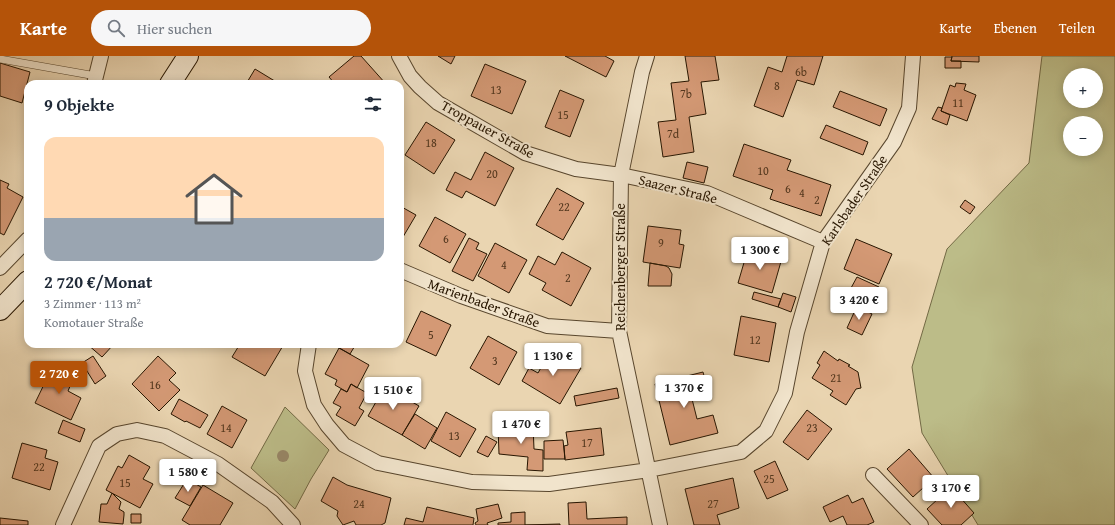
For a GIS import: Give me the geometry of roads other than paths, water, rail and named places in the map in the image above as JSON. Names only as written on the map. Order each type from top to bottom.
[{"type":"main road","points":[[173,80],[188,56]]},
{"type":"main road","points":[[0,310],[24,285]]},
{"type":"street","points":[[95,80],[101,56]]},
{"type":"street","name":"Troppauer Straße","points":[[399,56],[410,76],[420,87],[438,102],[525,153],[576,169],[621,175]]},
{"type":"street","name":"Reichenberger Straße","points":[[647,56],[642,72],[621,175],[619,331],[660,525]]},
{"type":"street","name":"Karlsbader Straße","points":[[649,470],[741,452],[766,431],[785,393],[797,332],[823,242],[894,142],[909,108],[913,56]]},
{"type":"street","name":"Saazer Straße","points":[[621,175],[707,193],[823,242]]},
{"type":"street","points":[[0,268],[24,243]]},
{"type":"street","name":"Marienbader Straße","points":[[404,272],[461,296],[547,326],[619,331]]},
{"type":"street","points":[[308,348],[305,371],[314,405],[327,425],[344,445],[378,463],[472,482],[549,484],[649,470]]},
{"type":"street","points":[[63,525],[99,446],[117,434],[137,430],[165,436],[218,464],[272,502],[293,525]]},
{"type":"street","points":[[873,475],[921,525]]},
{"type":"lane","points":[[0,59],[95,80]]}]
